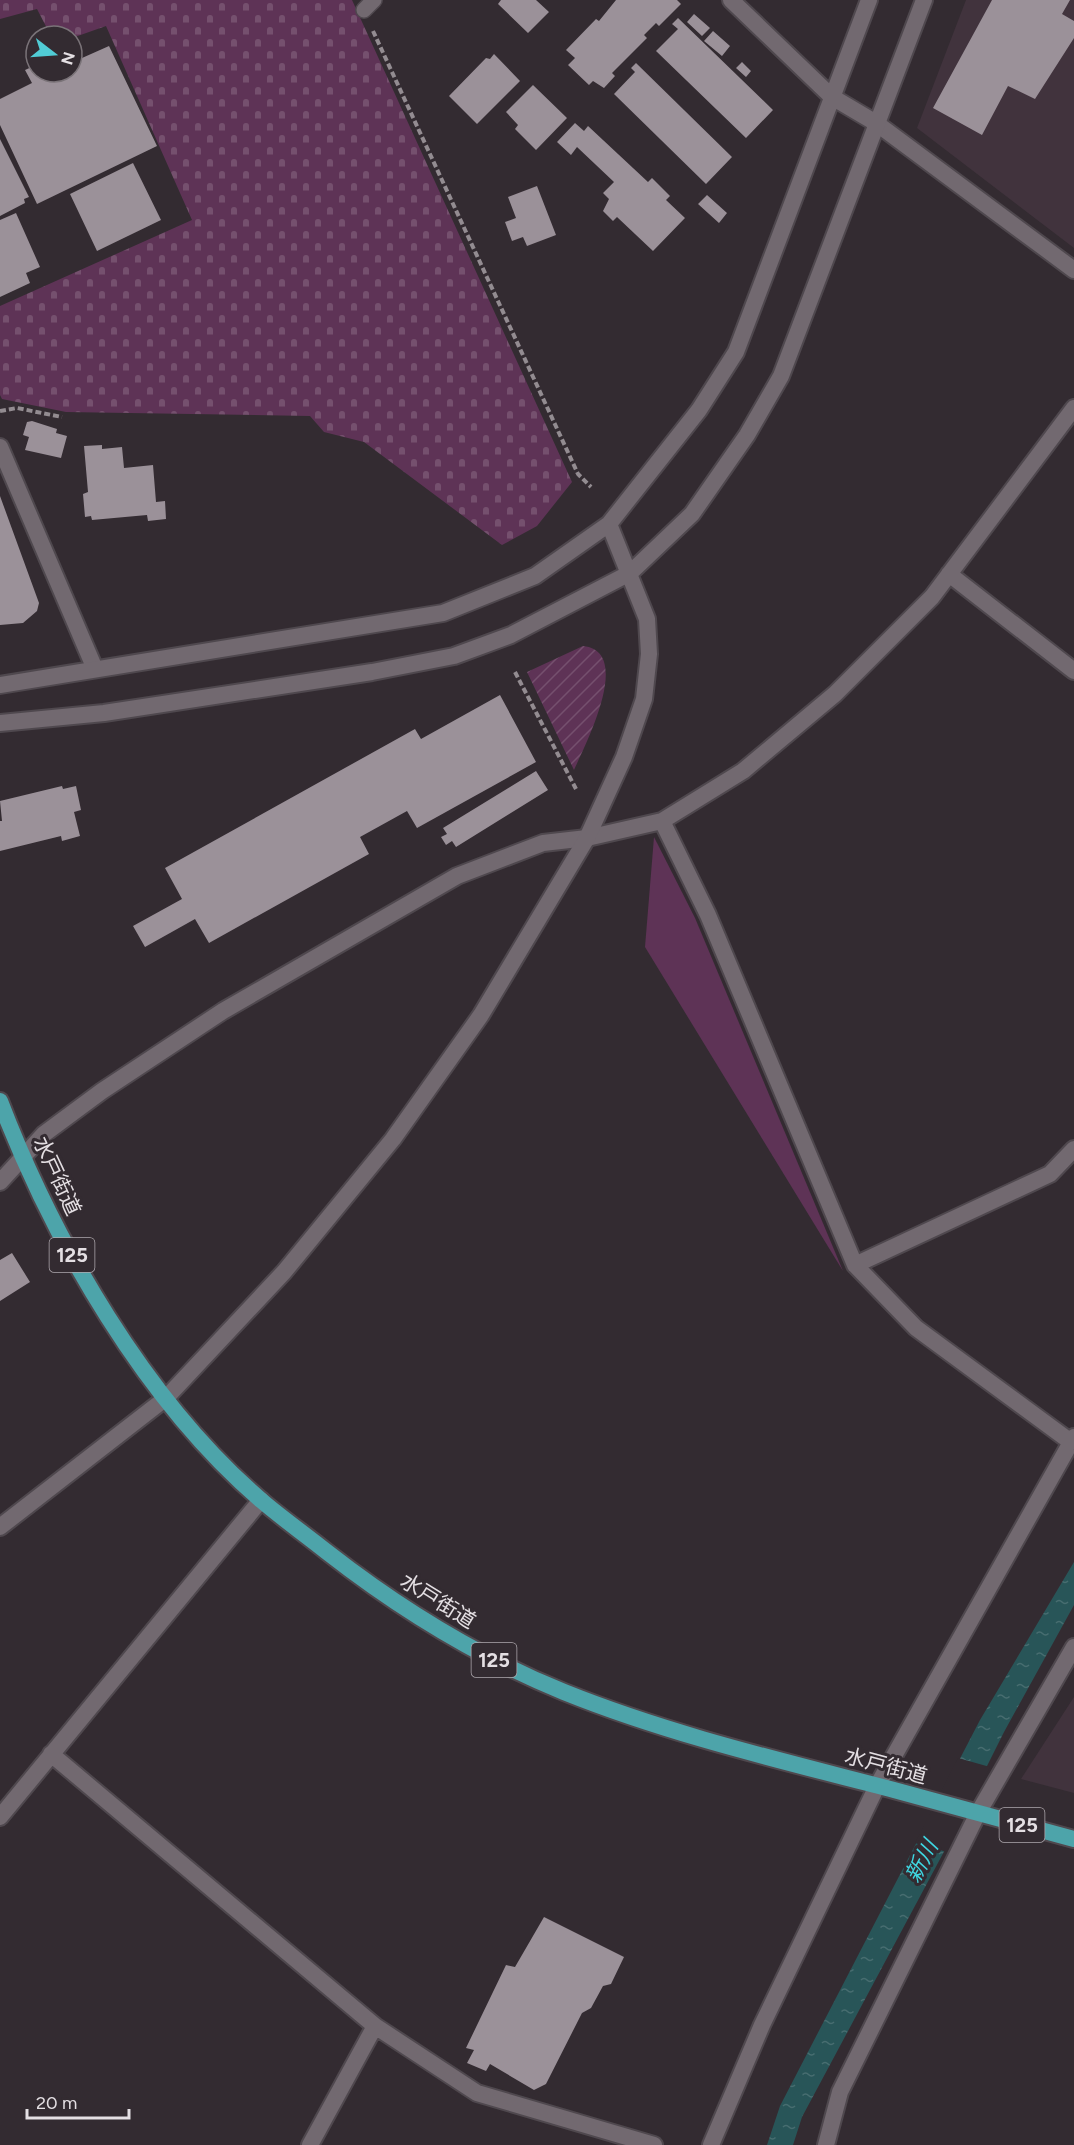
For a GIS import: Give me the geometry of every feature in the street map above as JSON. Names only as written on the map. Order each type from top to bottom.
[{"type":"highway","name":"水戸街道","points":[[0,1101],[21,1157],[54,1225],[99,1301],[166,1398],[212,1452],[261,1500],[365,1582],[441,1632],[500,1663],[564,1692],[660,1727],[1074,1839]]},
{"type":"street","points":[[731,0],[832,97],[876,123],[1074,270]]},
{"type":"street","points":[[0,685],[443,613],[535,576],[609,524],[699,410],[736,352],[869,0]]},
{"type":"street","points":[[0,723],[104,713],[372,672],[454,656],[511,635],[630,573],[692,514],[747,435],[781,376],[924,0]]},
{"type":"street","points":[[0,1182],[44,1134],[102,1091],[223,1011],[457,876],[543,843],[587,838],[662,821],[743,771],[835,694],[932,597],[1074,408]]},
{"type":"street","points":[[0,447],[96,669]]},
{"type":"street","points":[[0,1527],[166,1398],[284,1272],[393,1139],[481,1015],[587,838],[624,757],[644,699],[649,654],[646,619],[609,524]]},
{"type":"street","points":[[949,574],[1074,671]]},
{"type":"street","points":[[662,821],[708,915],[855,1265],[916,1328],[1073,1440],[878,1786],[762,2025],[711,2145]]},
{"type":"street","points":[[855,1265],[1050,1174],[1074,1149]]},
{"type":"street","points":[[0,1816],[261,1500]]},
{"type":"street","points":[[826,2145],[840,2092],[974,1812],[1074,1647]]},
{"type":"street","points":[[51,1754],[375,2026],[477,2093],[654,2145]]},
{"type":"street","points":[[310,2145],[375,2026]]},
{"type":"path","points":[[369,5],[578,474],[591,487]]},
{"type":"path","points":[[0,411],[17,408],[62,417]]},
{"type":"path","points":[[514,672],[576,789]]},
{"type":"shaded area","points":[[966,0],[1074,0],[1074,248],[917,128]]},
{"type":"shaded area","points":[[1074,1697],[1074,1793],[1021,1779]]},
{"type":"green space","points":[[0,0],[352,0],[572,482],[537,526],[502,545],[364,442],[324,432],[310,416],[66,412],[2,399],[0,395],[0,306],[192,220],[106,26],[84,34],[84,24],[45,24],[37,9],[0,19]]},
{"type":"green space","points":[[583,646],[598,652],[605,664],[605,681],[602,701],[574,770],[527,672]]},
{"type":"green space","points":[[654,837],[695,918],[843,1271],[645,947]]},
{"type":"water","name":"新川","points":[[1074,1562],[1074,1605],[1004,1732],[947,1846],[802,2117],[793,2145],[767,2145],[780,2106],[980,1720]]},
{"type":"pier","points":[[958,1758],[990,1767],[947,1852],[915,1843]]},
{"type":"building","points":[[501,0],[536,0],[549,12],[528,33],[498,4]]},
{"type":"building","points":[[616,0],[677,0],[681,4],[659,26],[656,23],[644,35],[647,38],[612,73],[615,76],[604,88],[593,81],[589,85],[568,65],[575,58],[566,50],[596,19],[599,21]]},
{"type":"building","points":[[992,0],[1070,0],[1062,14],[1074,21],[1074,38],[1035,99],[1008,86],[982,135],[933,108]]},
{"type":"building","points":[[694,14],[710,28],[702,36],[687,22]]},
{"type":"building","points":[[678,18],[773,110],[746,138],[656,51],[678,29],[672,24]]},
{"type":"building","points":[[713,31],[730,46],[722,56],[704,41]]},
{"type":"building","points":[[109,46],[157,146],[37,204],[0,125],[0,99],[30,84],[84,84],[84,57]]},
{"type":"building","points":[[494,54],[520,81],[477,124],[449,96],[486,58],[490,59]]},
{"type":"building","points":[[742,62],[751,71],[746,77],[736,68]]},
{"type":"building","points":[[636,63],[732,157],[706,184],[614,94],[635,72],[631,68]]},
{"type":"building","points":[[533,85],[567,118],[536,150],[515,129],[518,125],[506,112]]},
{"type":"building","points":[[575,123],[584,131],[588,126],[648,182],[652,178],[670,196],[666,200],[685,218],[653,251],[617,217],[613,221],[603,211],[609,199],[603,193],[614,182],[577,147],[571,155],[557,142]]},
{"type":"building","points":[[0,139],[29,197],[24,199],[25,203],[0,216]]},
{"type":"building","points":[[133,163],[161,220],[97,251],[70,194]]},
{"type":"building","points":[[537,186],[556,235],[527,246],[523,237],[512,241],[505,222],[516,218],[508,197]]},
{"type":"building","points":[[707,195],[727,213],[719,223],[698,204]]},
{"type":"building","points":[[16,213],[40,267],[26,273],[30,283],[0,297],[0,220]]},
{"type":"building","points":[[32,421],[57,429],[56,433],[67,436],[61,458],[25,450],[29,437],[23,435],[27,422]]},
{"type":"building","points":[[102,445],[102,449],[122,447],[124,468],[153,465],[156,502],[165,501],[166,519],[148,521],[147,515],[92,520],[91,516],[85,517],[83,494],[88,492],[84,446]]},
{"type":"building","points":[[0,496],[39,603],[37,611],[23,623],[0,625]]},
{"type":"building","points":[[500,695],[536,762],[417,828],[407,811],[360,837],[369,854],[209,943],[195,919],[145,947],[133,926],[182,899],[165,868],[415,729],[421,739]]},
{"type":"building","points":[[536,771],[548,790],[456,847],[452,841],[446,845],[441,837],[447,834],[443,828]]},
{"type":"building","points":[[62,786],[63,789],[76,786],[81,810],[74,812],[80,836],[62,841],[61,836],[0,851],[0,821],[2,821],[0,801]]},
{"type":"building","points":[[12,1253],[30,1282],[0,1301],[0,1260]]},
{"type":"building","points":[[544,1917],[624,1957],[611,1984],[603,1986],[591,2008],[582,2013],[546,2084],[534,2090],[490,2064],[486,2071],[467,2063],[474,2050],[466,2048],[506,1965],[515,1967]]}]
